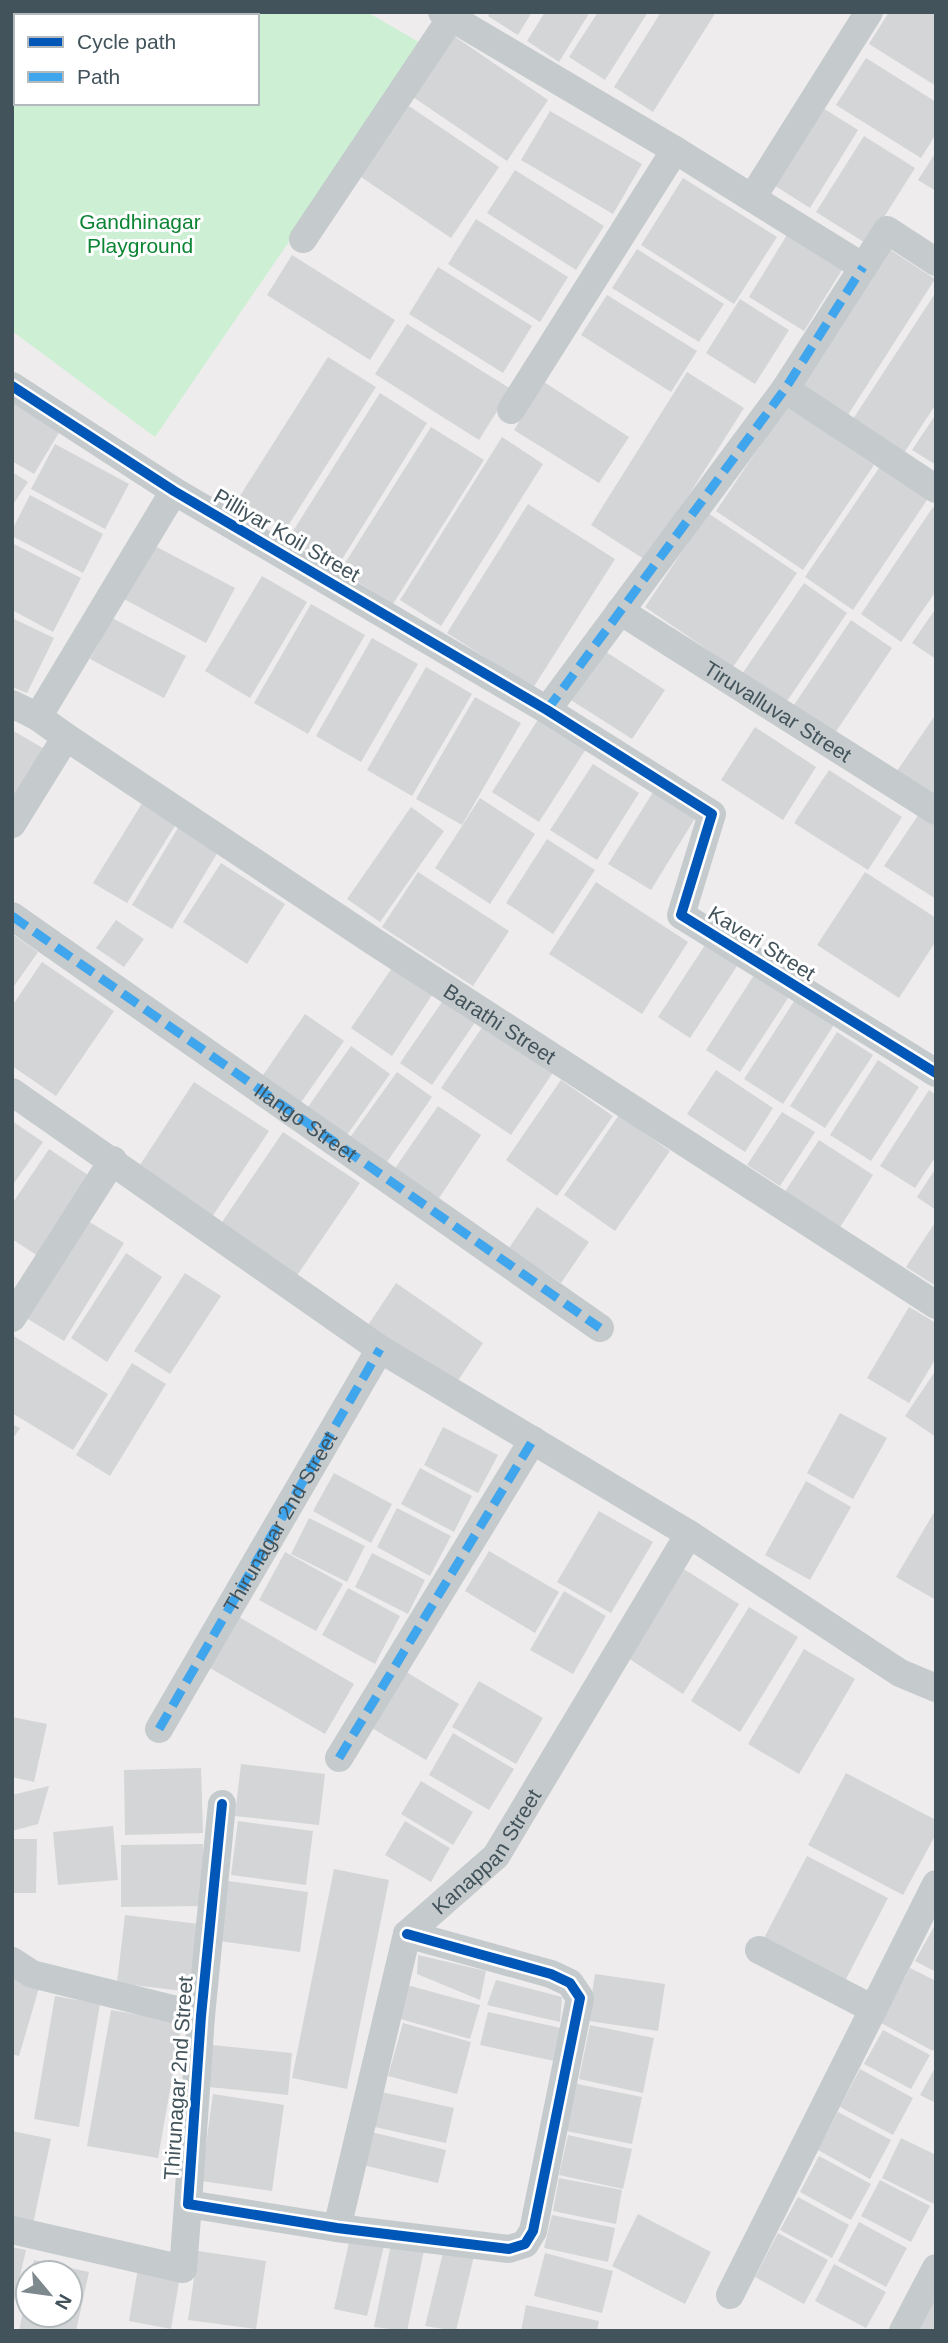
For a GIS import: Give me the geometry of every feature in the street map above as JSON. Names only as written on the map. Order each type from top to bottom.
[{"type":"street","points":[[752,198],[869,12]]},
{"type":"street","points":[[303,239],[447,15],[675,150],[863,267]]},
{"type":"street","points":[[511,410],[675,150]]},
{"type":"street","points":[[547,710],[785,389],[887,230],[936,262]]},
{"type":"street","name":"Pilliyar Koil Street","points":[[12,386],[174,491],[547,710]]},
{"type":"street","points":[[785,389],[936,489]]},
{"type":"street","points":[[38,717],[174,491]]},
{"type":"street","name":"Tiruvalluvar Street","points":[[620,611],[936,811]]},
{"type":"street","name":"Barathi Street","points":[[12,704],[38,717],[373,941],[936,1305]]},
{"type":"street","name":"Kaveri Street","points":[[547,710],[712,814],[681,915],[936,1073]]},
{"type":"street","points":[[12,824],[66,737]]},
{"type":"street","name":"Ilango Street","points":[[12,916],[600,1328]]},
{"type":"street","points":[[12,1092],[380,1349],[689,1535],[900,1672],[936,1688]]},
{"type":"street","points":[[12,1318],[113,1160]]},
{"type":"street","name":"Thirunagar 2nd Street","points":[[159,1729],[380,1349]]},
{"type":"street","points":[[340,1758],[533,1440]]},
{"type":"street","name":"Kanappan Street","points":[[407,1934],[496,1856],[689,1535]]},
{"type":"street","name":"Thirunagar 2nd Street","points":[[222,1804],[201,2016],[188,2204],[337,2228],[509,2249],[525,2244],[533,2231],[580,1998],[570,1983],[551,1975],[407,1934]]},
{"type":"street","points":[[730,2295],[936,1884]]},
{"type":"street","points":[[337,2228],[407,1934]]},
{"type":"street","points":[[760,1950],[873,2009]]},
{"type":"street","points":[[12,1961],[32,1973],[201,2016]]},
{"type":"street","points":[[12,2230],[183,2269],[188,2204]]},
{"type":"street","points":[[903,2331],[936,2268]]},
{"type":"green space","name":"Gandhinagar Playground","points":[[12,12],[367,12],[424,45],[155,437],[12,331]]},
{"type":"building","points":[[490,12],[532,12],[518,35],[488,16]]},
{"type":"building","points":[[545,12],[590,12],[559,62],[527,41]]},
{"type":"building","points":[[598,12],[648,12],[605,80],[569,57]]},
{"type":"building","points":[[661,12],[716,12],[653,112],[614,87]]},
{"type":"building","points":[[889,12],[936,12],[936,86],[869,44]]},
{"type":"building","points":[[454,36],[548,100],[507,161],[413,97]]},
{"type":"building","points":[[866,58],[936,102],[936,134],[921,158],[836,105]]},
{"type":"building","points":[[818,105],[858,130],[810,208],[769,182]]},
{"type":"building","points":[[409,106],[499,167],[451,238],[361,177]]},
{"type":"building","points":[[550,111],[642,164],[613,214],[521,160]]},
{"type":"building","points":[[864,136],[915,168],[867,244],[816,212]]},
{"type":"building","points":[[936,152],[936,191],[918,180]]},
{"type":"building","points":[[515,170],[604,226],[576,270],[487,213]]},
{"type":"building","points":[[683,178],[777,237],[734,304],[641,245]]},
{"type":"building","points":[[476,219],[568,277],[540,322],[448,264]]},
{"type":"building","points":[[790,230],[845,265],[804,331],[749,297]]},
{"type":"building","points":[[637,249],[724,304],[699,342],[612,288]]},
{"type":"building","points":[[889,249],[935,279],[846,418],[799,388]]},
{"type":"building","points":[[292,255],[395,320],[370,360],[267,295]]},
{"type":"building","points":[[438,267],[532,326],[503,373],[409,314]]},
{"type":"building","points":[[936,292],[936,404],[904,453],[853,419]]},
{"type":"building","points":[[607,295],[697,351],[671,392],[581,335]]},
{"type":"building","points":[[740,299],[789,330],[755,384],[706,353]]},
{"type":"building","points":[[407,324],[511,389],[479,440],[375,374]]},
{"type":"building","points":[[328,357],[376,387],[286,529],[238,499]]},
{"type":"building","points":[[687,372],[744,408],[647,561],[591,525]]},
{"type":"building","points":[[544,382],[629,437],[599,483],[514,430]]},
{"type":"building","points":[[380,393],[427,423],[336,569],[288,539]]},
{"type":"building","points":[[12,402],[60,431],[34,474],[12,461]]},
{"type":"building","points":[[787,406],[874,465],[803,570],[716,511]]},
{"type":"building","points":[[936,414],[936,465],[912,450]]},
{"type":"building","points":[[431,427],[484,460],[393,604],[340,571]]},
{"type":"building","points":[[502,437],[543,464],[441,626],[400,600]]},
{"type":"building","points":[[55,444],[129,484],[105,529],[31,489]]},
{"type":"building","points":[[881,465],[929,497],[853,610],[805,577]]},
{"type":"building","points":[[12,472],[28,482],[12,506]]},
{"type":"building","points":[[30,495],[103,534],[83,573],[12,536],[12,530]]},
{"type":"building","points":[[528,504],[615,559],[533,688],[447,633]]},
{"type":"building","points":[[933,507],[936,509],[936,591],[901,642],[861,614]]},
{"type":"building","points":[[708,513],[797,573],[733,667],[645,607]]},
{"type":"building","points":[[12,543],[81,578],[53,632],[12,610]]},
{"type":"building","points":[[153,545],[235,588],[206,643],[124,599]]},
{"type":"building","points":[[262,576],[307,602],[250,698],[205,671]]},
{"type":"building","points":[[804,583],[847,613],[783,707],[740,677]]},
{"type":"building","points":[[311,604],[365,635],[308,734],[254,703]]},
{"type":"building","points":[[936,608],[936,659],[912,643]]},
{"type":"building","points":[[12,618],[54,638],[27,693],[12,687]]},
{"type":"building","points":[[112,618],[186,656],[164,698],[90,659]]},
{"type":"building","points":[[851,620],[892,648],[833,736],[792,708]]},
{"type":"building","points":[[372,638],[418,664],[361,762],[316,736]]},
{"type":"building","points":[[603,650],[665,690],[632,739],[571,700]]},
{"type":"building","points":[[426,667],[472,694],[412,796],[367,770]]},
{"type":"building","points":[[475,697],[521,723],[462,825],[416,799]]},
{"type":"building","points":[[936,714],[936,798],[897,771]]},
{"type":"building","points":[[539,718],[586,749],[539,822],[492,792]]},
{"type":"building","points":[[755,727],[816,767],[783,820],[721,780]]},
{"type":"building","points":[[12,730],[46,750],[12,808]]},
{"type":"building","points":[[593,764],[639,793],[597,860],[550,830]]},
{"type":"building","points":[[829,770],[902,817],[868,870],[794,823]]},
{"type":"building","points":[[655,789],[697,815],[651,890],[608,864]]},
{"type":"building","points":[[480,798],[535,834],[490,904],[435,868]]},
{"type":"building","points":[[144,800],[178,821],[127,903],[93,883]]},
{"type":"building","points":[[411,807],[444,831],[380,922],[347,899]]},
{"type":"building","points":[[919,814],[936,825],[936,899],[884,866]]},
{"type":"building","points":[[182,821],[222,845],[172,929],[132,905]]},
{"type":"building","points":[[547,839],[595,870],[553,934],[506,903]]},
{"type":"building","points":[[221,863],[285,904],[247,964],[183,922]]},
{"type":"building","points":[[418,872],[509,931],[473,986],[382,927]]},
{"type":"building","points":[[865,872],[936,918],[936,941],[899,998],[817,945]]},
{"type":"building","points":[[596,882],[688,942],[642,1014],[549,954]]},
{"type":"building","points":[[116,920],[144,939],[124,967],[96,948]]},
{"type":"building","points":[[12,934],[38,952],[12,989]]},
{"type":"building","points":[[709,939],[741,960],[690,1038],[658,1017]]},
{"type":"building","points":[[42,962],[114,1011],[56,1096],[12,1066],[12,1006]]},
{"type":"building","points":[[396,962],[436,989],[392,1056],[351,1028]]},
{"type":"building","points":[[756,972],[790,995],[740,1072],[706,1050]]},
{"type":"building","points":[[800,992],[839,1017],[783,1104],[744,1079]]},
{"type":"building","points":[[444,999],[476,1021],[432,1085],[400,1063]]},
{"type":"building","points":[[305,1014],[344,1041],[297,1108],[259,1081]]},
{"type":"building","points":[[485,1023],[554,1071],[511,1135],[441,1088]]},
{"type":"building","points":[[837,1032],[873,1055],[825,1128],[790,1106]]},
{"type":"building","points":[[351,1046],[390,1074],[342,1142],[303,1114]]},
{"type":"building","points":[[878,1060],[919,1087],[871,1161],[830,1135]]},
{"type":"building","points":[[716,1070],[773,1108],[745,1152],[687,1114]]},
{"type":"building","points":[[397,1072],[432,1097],[382,1169],[346,1143]]},
{"type":"building","points":[[561,1080],[613,1116],[557,1196],[506,1160]]},
{"type":"building","points":[[194,1082],[269,1131],[212,1217],[138,1168]]},
{"type":"building","points":[[929,1090],[936,1095],[936,1156],[915,1188],[880,1166]]},
{"type":"building","points":[[438,1106],[481,1135],[433,1207],[389,1177]]},
{"type":"building","points":[[782,1112],[815,1132],[780,1186],[747,1165]]},
{"type":"building","points":[[619,1115],[670,1151],[615,1231],[564,1195]]},
{"type":"building","points":[[12,1121],[43,1142],[12,1186]]},
{"type":"building","points":[[283,1132],[360,1183],[296,1277],[220,1225]]},
{"type":"building","points":[[819,1140],[873,1175],[839,1229],[784,1193]]},
{"type":"building","points":[[49,1149],[94,1179],[41,1258],[12,1239],[12,1204]]},
{"type":"building","points":[[936,1168],[936,1210],[917,1197]]},
{"type":"building","points":[[537,1207],[589,1242],[561,1283],[509,1248]]},
{"type":"building","points":[[83,1218],[124,1243],[64,1341],[23,1316]]},
{"type":"building","points":[[936,1221],[936,1286],[906,1267]]},
{"type":"building","points":[[126,1253],[162,1277],[107,1362],[71,1338]]},
{"type":"building","points":[[185,1273],[221,1296],[170,1374],[134,1351]]},
{"type":"building","points":[[396,1283],[483,1343],[453,1388],[366,1328]]},
{"type":"building","points":[[909,1307],[936,1323],[936,1358],[909,1403],[867,1378]]},
{"type":"building","points":[[12,1335],[108,1394],[73,1450],[12,1413]]},
{"type":"building","points":[[132,1363],[166,1384],[110,1476],[76,1455]]},
{"type":"building","points":[[936,1370],[936,1437],[905,1416]]},
{"type":"building","points":[[840,1413],[887,1438],[853,1499],[807,1473]]},
{"type":"building","points":[[12,1424],[20,1428],[12,1440]]},
{"type":"building","points":[[443,1427],[498,1455],[478,1493],[424,1465]]},
{"type":"building","points":[[420,1468],[472,1496],[454,1532],[401,1504]]},
{"type":"building","points":[[334,1473],[392,1504],[371,1543],[313,1511]]},
{"type":"building","points":[[806,1481],[851,1507],[810,1580],[765,1555]]},
{"type":"building","points":[[397,1508],[451,1536],[430,1576],[377,1547]]},
{"type":"building","points":[[936,1509],[936,1600],[896,1577]]},
{"type":"building","points":[[599,1511],[653,1542],[611,1613],[557,1582]]},
{"type":"building","points":[[309,1518],[365,1546],[347,1582],[291,1554]]},
{"type":"building","points":[[489,1551],[559,1592],[535,1633],[465,1591]]},
{"type":"building","points":[[285,1552],[343,1584],[316,1631],[259,1600]]},
{"type":"building","points":[[372,1553],[425,1580],[408,1614],[355,1587]]},
{"type":"building","points":[[679,1566],[739,1604],[683,1694],[622,1654]]},
{"type":"building","points":[[348,1588],[400,1616],[375,1664],[322,1635]]},
{"type":"building","points":[[564,1591],[606,1616],[573,1674],[530,1650]]},
{"type":"building","points":[[749,1607],[798,1637],[740,1732],[691,1701]]},
{"type":"building","points":[[239,1617],[354,1684],[325,1734],[210,1668]]},
{"type":"building","points":[[804,1649],[855,1679],[799,1774],[748,1744]]},
{"type":"building","points":[[403,1670],[459,1704],[426,1760],[370,1727]]},
{"type":"building","points":[[479,1681],[543,1718],[516,1764],[452,1727]]},
{"type":"building","points":[[12,1717],[47,1724],[34,1782],[12,1777]]},
{"type":"building","points":[[453,1733],[514,1769],[489,1810],[429,1775]]},
{"type":"building","points":[[241,1764],[325,1774],[319,1825],[235,1816]]},
{"type":"building","points":[[201,1768],[203,1833],[125,1835],[124,1770]]},
{"type":"building","points":[[846,1773],[936,1820],[936,1834],[903,1895],[808,1845]]},
{"type":"building","points":[[421,1781],[473,1812],[453,1845],[401,1814]]},
{"type":"building","points":[[49,1786],[38,1824],[12,1831],[12,1795]]},
{"type":"building","points":[[238,1821],[313,1831],[306,1885],[231,1875]]},
{"type":"building","points":[[405,1821],[450,1848],[431,1882],[385,1855]]},
{"type":"building","points":[[113,1826],[118,1880],[58,1885],[53,1832]]},
{"type":"building","points":[[12,1839],[37,1839],[36,1893],[12,1893]]},
{"type":"building","points":[[203,1844],[203,1906],[121,1907],[121,1845]]},
{"type":"building","points":[[807,1856],[888,1898],[845,1981],[764,1938]]},
{"type":"building","points":[[334,1869],[389,1880],[347,2089],[292,2078]]},
{"type":"building","points":[[228,1881],[308,1892],[300,1952],[219,1941]]},
{"type":"building","points":[[125,1915],[199,1924],[190,1992],[117,1983]]},
{"type":"building","points":[[936,1923],[936,1972],[915,1961]]},
{"type":"building","points":[[418,1955],[486,1971],[480,2000],[417,1974]]},
{"type":"building","points":[[910,1968],[936,1981],[936,2045],[933,2051],[881,2023]]},
{"type":"building","points":[[12,1973],[41,1981],[19,2056],[12,2054]]},
{"type":"building","points":[[595,1974],[665,1984],[658,2031],[588,2021]]},
{"type":"building","points":[[496,1980],[562,1997],[560,2022],[487,2005]]},
{"type":"building","points":[[407,1985],[480,2005],[470,2039],[397,2018]]},
{"type":"building","points":[[55,1996],[100,2004],[79,2127],[34,2119]]},
{"type":"building","points":[[111,2010],[182,2022],[158,2158],[87,2146]]},
{"type":"building","points":[[488,2012],[561,2028],[554,2061],[480,2045]]},
{"type":"building","points":[[403,2023],[471,2042],[457,2094],[388,2076]]},
{"type":"building","points":[[590,2025],[654,2038],[643,2093],[579,2079]]},
{"type":"building","points":[[883,2030],[930,2055],[911,2089],[864,2064]]},
{"type":"building","points":[[212,2045],[292,2053],[288,2095],[209,2087]]},
{"type":"building","points":[[936,2066],[936,2103],[920,2095]]},
{"type":"building","points":[[860,2069],[913,2098],[893,2135],[840,2107]]},
{"type":"building","points":[[577,2084],[642,2097],[632,2144],[566,2131]]},
{"type":"building","points":[[382,2092],[454,2108],[446,2143],[375,2127]]},
{"type":"building","points":[[213,2094],[284,2105],[272,2191],[201,2181]]},
{"type":"building","points":[[838,2112],[891,2140],[870,2179],[818,2150]]},
{"type":"building","points":[[12,2131],[51,2139],[33,2224],[12,2219]]},
{"type":"building","points":[[371,2132],[446,2150],[438,2183],[363,2165]]},
{"type":"building","points":[[568,2135],[632,2149],[623,2189],[559,2175]]},
{"type":"building","points":[[901,2138],[936,2155],[934,2204],[882,2178]]},
{"type":"building","points":[[819,2156],[871,2184],[851,2220],[800,2192]]},
{"type":"building","points":[[559,2178],[622,2190],[616,2224],[553,2211]]},
{"type":"building","points":[[880,2180],[930,2206],[911,2242],[861,2216]]},
{"type":"building","points":[[798,2197],[849,2225],[832,2258],[780,2230]]},
{"type":"building","points":[[638,2214],[711,2252],[685,2304],[612,2266]]},
{"type":"building","points":[[552,2215],[615,2228],[608,2262],[544,2248]]},
{"type":"building","points":[[859,2222],[907,2248],[886,2287],[838,2261]]},
{"type":"building","points":[[778,2233],[828,2260],[804,2304],[755,2277]]},
{"type":"building","points":[[350,2238],[384,2246],[367,2316],[334,2309]]},
{"type":"building","points":[[391,2244],[424,2251],[407,2331],[374,2327]]},
{"type":"building","points":[[12,2247],[26,2250],[24,2259],[14,2259],[12,2306]]},
{"type":"building","points":[[444,2249],[474,2256],[456,2331],[425,2326]]},
{"type":"building","points":[[198,2251],[266,2261],[256,2329],[188,2320]]},
{"type":"building","points":[[545,2253],[613,2271],[602,2313],[534,2296]]},
{"type":"building","points":[[834,2264],[886,2292],[866,2328],[815,2301]]},
{"type":"building","points":[[138,2268],[180,2276],[171,2329],[129,2321]]},
{"type":"building","points":[[84,2271],[89,2272],[84,2295]]},
{"type":"building","points":[[936,2284],[936,2331],[912,2331]]},
{"type":"building","points":[[526,2305],[599,2321],[597,2331],[521,2331]]},
{"type":"building","points":[[19,2329],[76,2329],[76,2331]]},
{"type":"marked path","points":[[547,710],[785,389],[863,267]]},
{"type":"marked path","points":[[12,916],[600,1328]]},
{"type":"marked path","points":[[159,1729],[380,1349]]},
{"type":"marked path","points":[[339,1758],[533,1440]]},
{"type":"cycle path","points":[[12,386],[174,491],[547,710],[712,814],[681,915],[936,1073]]},
{"type":"cycle path","points":[[222,1804],[201,2016],[188,2204],[337,2228],[509,2249],[525,2244],[533,2231],[580,1998],[570,1983],[551,1974],[407,1934]]}]
